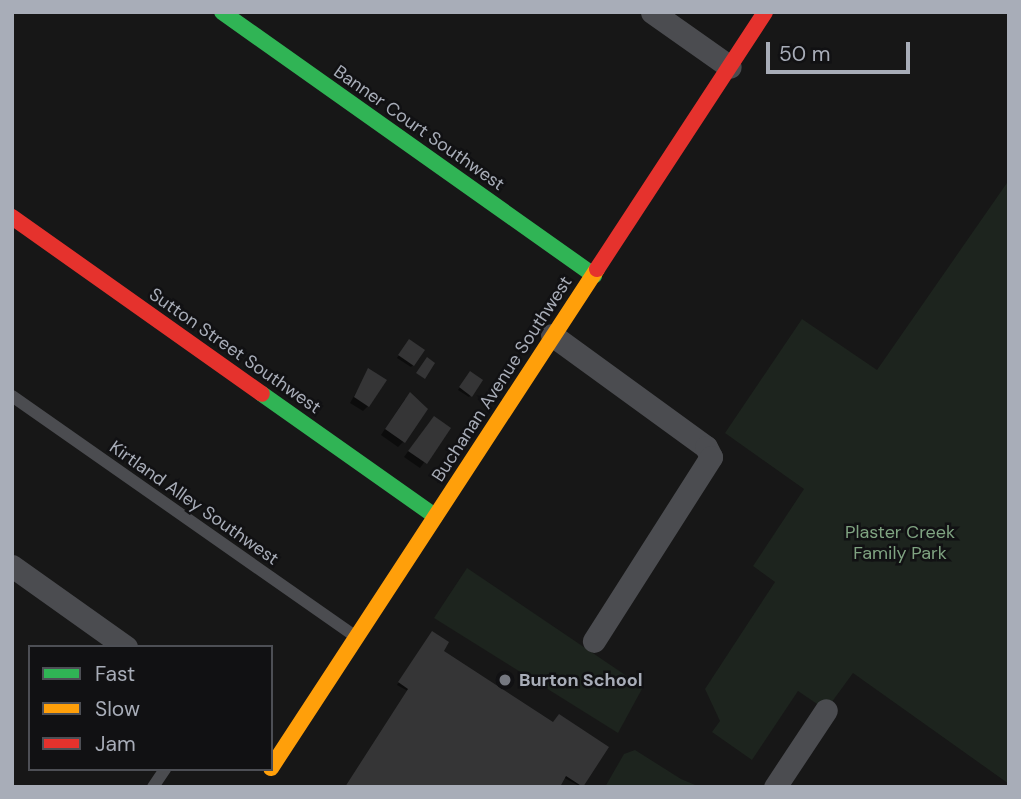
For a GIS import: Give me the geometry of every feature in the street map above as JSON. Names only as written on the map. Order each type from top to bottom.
[{"type":"street","name":"Banner Court Southwest","points":[[222,12],[594,275]]},
{"type":"street","points":[[652,12],[730,67]]},
{"type":"street","name":"Buchanan Avenue Southwest","points":[[273,761],[765,12]]},
{"type":"street","name":"Sutton Street Southwest","points":[[12,217],[436,516]]},
{"type":"street","points":[[552,335],[706,447],[711,457],[594,641]]},
{"type":"street","points":[[12,566],[123,645]]},
{"type":"street","points":[[775,787],[826,710]]},
{"type":"street","name":"Buchanan Avenue Southwest","points":[[259,787],[268,771]]},
{"type":"lane","name":"Kirtland Alley Southwest","points":[[12,396],[356,638]]},
{"type":"lane","points":[[153,787],[164,771]]},
{"type":"green space","name":"Plaster Creek Family Park","points":[[1009,180],[1009,784],[853,673],[826,710],[798,691],[752,760],[712,732],[720,721],[705,689],[775,582],[753,566],[804,489],[725,433],[802,319],[877,370]]},
{"type":"green space","points":[[467,568],[643,687],[618,733],[434,618]]},
{"type":"green space","points":[[635,750],[681,779],[700,787],[605,787],[624,754]]},
{"type":"building","points":[[409,339],[425,350],[414,366],[398,355]]},
{"type":"building","points":[[427,357],[435,363],[425,379],[416,373]]},
{"type":"building","points":[[368,368],[387,380],[369,407],[354,397]]},
{"type":"building","points":[[470,371],[483,380],[472,397],[459,387]]},
{"type":"building","points":[[410,392],[428,409],[405,443],[385,429]]},
{"type":"building","points":[[434,416],[451,428],[427,464],[408,451]]},
{"type":"building","points":[[432,631],[449,642],[444,651],[553,722],[559,714],[609,747],[583,787],[566,776],[560,787],[345,787],[408,689],[398,682]]},
{"type":"traffic: fast","points":[[222,12],[594,275]]},
{"type":"traffic: fast","points":[[262,394],[435,516]]},
{"type":"traffic: slow","points":[[273,765],[597,269]]},
{"type":"traffic: jam","points":[[597,269],[765,12]]},
{"type":"traffic: jam","points":[[12,217],[262,394]]},
{"type":"place","name":"Burton School","points":[[505,680]]}]
